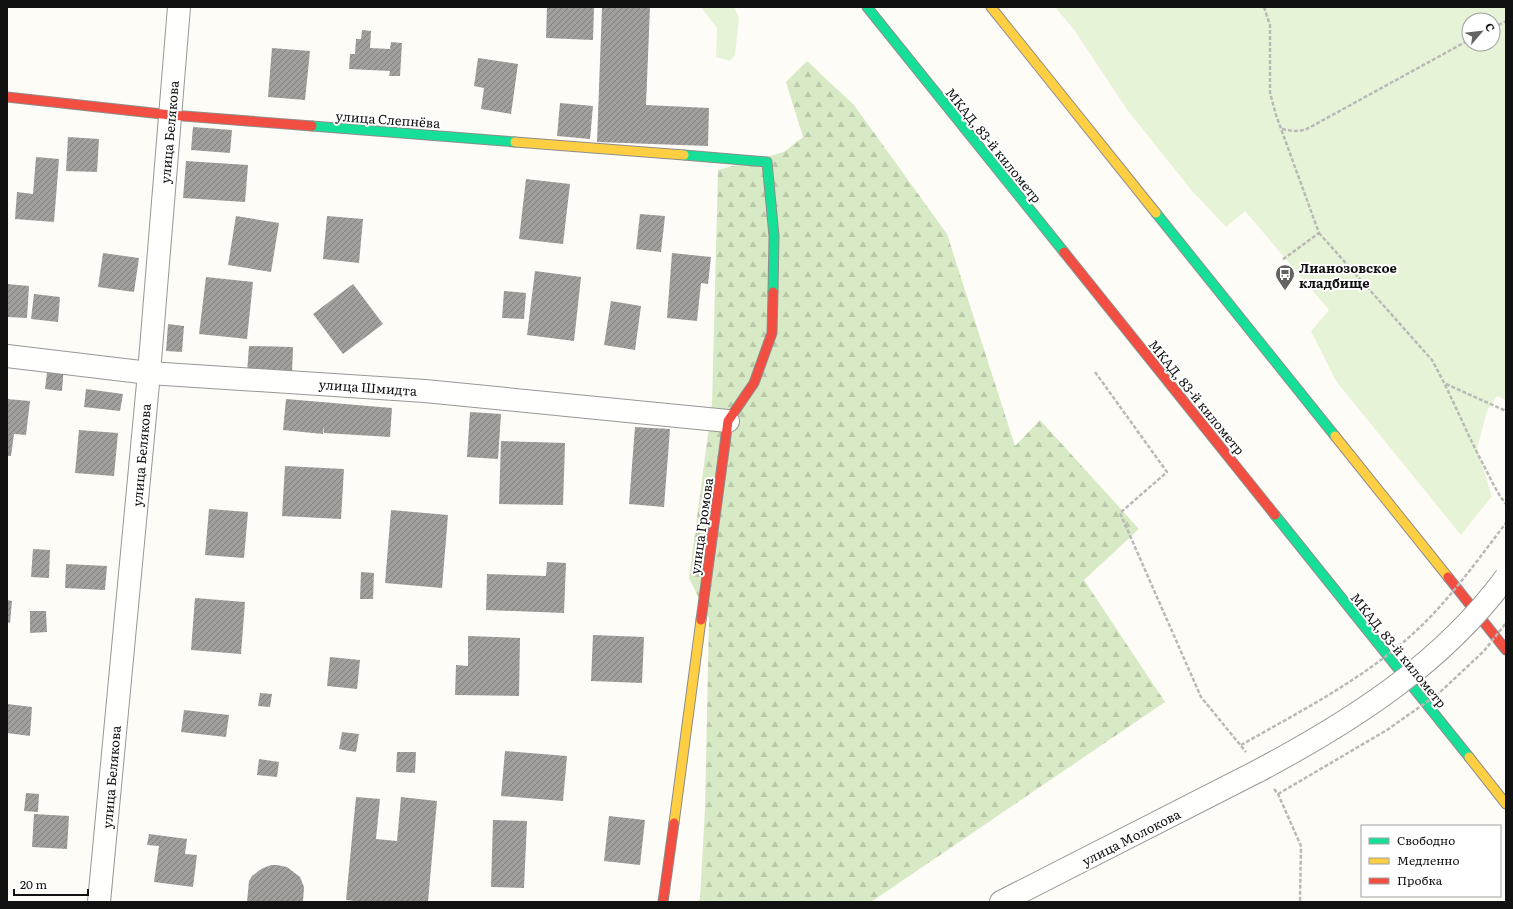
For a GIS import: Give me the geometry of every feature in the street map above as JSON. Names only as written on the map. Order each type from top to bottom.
[{"type":"main road","name":"МКАД, 83-й километр","points":[[867,7],[1506,804]]},
{"type":"main road","points":[[991,7],[1506,650]]},
{"type":"main road","name":"улица Слепнёва","points":[[7,97],[171,115],[767,162]]},
{"type":"main road","name":"улица Громова","points":[[663,902],[728,421],[754,383],[772,333],[774,236],[767,162]]},
{"type":"street","name":"улица Белякова","points":[[99,902],[149,373],[179,7]]},
{"type":"street","name":"улица Шмидта","points":[[7,356],[149,373],[425,391],[728,421]]},
{"type":"street","name":"улица Молокова","points":[[1001,902],[1260,770],[1313,741],[1405,680],[1433,656],[1464,626],[1495,592],[1506,577]]},
{"type":"path","points":[[1264,7],[1270,25],[1270,93],[1319,233],[1432,360],[1445,384],[1474,447],[1499,495],[1506,504]]},
{"type":"path","points":[[1282,129],[1294,131],[1305,130],[1461,44]]},
{"type":"path","points":[[1282,260],[1319,233]]},
{"type":"path","points":[[1095,372],[1167,472],[1120,513],[1201,697],[1241,745],[1334,693],[1399,646],[1434,614],[1506,523]]},
{"type":"path","points":[[1445,384],[1506,411]]},
{"type":"path","points":[[1278,794],[1301,846],[1300,900],[1298,902]]},
{"type":"green space","points":[[701,7],[734,7],[739,18],[735,55],[730,61],[716,57],[717,28]]},
{"type":"green space","points":[[1055,7],[1506,7],[1506,400],[1497,396],[1487,411],[1477,449],[1492,496],[1461,535],[1336,381],[1311,331],[1329,310],[1245,211],[1226,227],[1193,192],[1128,111],[1075,31]]},
{"type":"green space","points":[[807,61],[854,105],[947,234],[1015,446],[1040,420],[1139,529],[1084,580],[1165,702],[871,902],[697,902],[700,899],[705,809],[709,619],[689,578],[712,404],[718,170],[784,152],[803,137],[786,82]]},
{"type":"building","points":[[547,7],[594,7],[593,40],[546,38]]},
{"type":"building","points":[[602,7],[650,7],[646,105],[709,108],[708,146],[597,142]]},
{"type":"building","points":[[362,30],[371,31],[370,48],[390,49],[391,42],[402,43],[400,76],[389,76],[390,71],[349,69],[350,54],[355,54],[356,39],[361,39]]},
{"type":"building","points":[[272,48],[310,51],[305,100],[268,97]]},
{"type":"building","points":[[478,58],[518,64],[511,114],[481,109],[484,88],[474,86]]},
{"type":"building","points":[[560,103],[593,106],[590,139],[557,136]]},
{"type":"building","points":[[193,127],[232,130],[230,153],[191,150]]},
{"type":"building","points":[[68,137],[99,139],[97,172],[66,171]]},
{"type":"building","points":[[36,157],[59,159],[54,222],[15,219],[17,192],[33,194]]},
{"type":"building","points":[[186,161],[248,165],[245,202],[183,198]]},
{"type":"building","points":[[526,179],[570,184],[563,244],[519,239]]},
{"type":"building","points":[[640,214],[665,216],[661,252],[636,249]]},
{"type":"building","points":[[236,216],[279,223],[271,272],[228,265]]},
{"type":"building","points":[[327,216],[363,219],[359,263],[323,259]]},
{"type":"building","points":[[103,253],[139,258],[134,292],[98,287]]},
{"type":"building","points":[[672,253],[711,257],[708,284],[701,283],[697,321],[667,318]]},
{"type":"building","points":[[535,271],[581,277],[574,341],[527,335]]},
{"type":"building","points":[[206,277],[253,282],[247,339],[199,334]]},
{"type":"building","points":[[7,284],[29,286],[27,318],[7,317]]},
{"type":"building","points":[[353,284],[383,324],[343,354],[313,314]]},
{"type":"building","points":[[504,291],[526,293],[524,319],[502,318]]},
{"type":"building","points":[[34,294],[60,297],[58,322],[31,319]]},
{"type":"building","points":[[611,301],[641,306],[635,350],[604,345]]},
{"type":"building","points":[[168,324],[184,326],[182,352],[166,351]]},
{"type":"building","points":[[249,346],[293,347],[292,375],[247,373]]},
{"type":"building","points":[[48,364],[64,366],[62,391],[45,389]]},
{"type":"building","points":[[86,389],[123,394],[120,411],[84,407]]},
{"type":"building","points":[[7,399],[30,401],[26,435],[14,434],[11,456],[7,456]]},
{"type":"building","points":[[286,399],[392,408],[390,437],[324,433],[324,426],[323,434],[283,430]]},
{"type":"building","points":[[470,412],[501,414],[498,459],[467,457]]},
{"type":"building","points":[[635,427],[670,429],[664,507],[629,504]]},
{"type":"building","points":[[79,430],[118,433],[114,476],[75,473]]},
{"type":"building","points":[[501,441],[565,443],[563,505],[499,504]]},
{"type":"building","points":[[285,466],[344,469],[341,519],[282,516]]},
{"type":"building","points":[[209,509],[248,512],[244,558],[205,555]]},
{"type":"building","points":[[391,510],[448,515],[442,588],[385,583]]},
{"type":"building","points":[[33,549],[50,550],[49,578],[31,577]]},
{"type":"building","points":[[547,562],[566,563],[564,613],[486,610],[487,574],[546,576]]},
{"type":"building","points":[[66,564],[107,566],[105,590],[65,588]]},
{"type":"building","points":[[361,572],[374,573],[373,599],[360,599]]},
{"type":"building","points":[[195,598],[245,602],[241,654],[191,650]]},
{"type":"building","points":[[7,600],[12,601],[10,623],[7,622]]},
{"type":"building","points":[[30,611],[46,611],[47,632],[30,633]]},
{"type":"building","points":[[593,635],[644,637],[642,683],[591,681]]},
{"type":"building","points":[[468,636],[520,638],[519,696],[455,695],[456,665],[468,666]]},
{"type":"building","points":[[330,657],[360,660],[357,689],[327,686]]},
{"type":"building","points":[[260,693],[272,694],[270,707],[258,706]]},
{"type":"building","points":[[7,704],[32,707],[30,736],[7,733]]},
{"type":"building","points":[[184,710],[229,715],[226,737],[181,732]]},
{"type":"building","points":[[342,732],[359,734],[356,752],[339,749]]},
{"type":"building","points":[[505,751],[567,756],[563,801],[501,796]]},
{"type":"building","points":[[397,752],[416,752],[415,773],[396,772]]},
{"type":"building","points":[[259,759],[279,762],[277,777],[257,775]]},
{"type":"building","points":[[26,793],[39,794],[38,812],[24,811]]},
{"type":"building","points":[[356,797],[380,799],[376,839],[397,841],[401,797],[437,801],[428,902],[362,902],[346,900]]},
{"type":"building","points":[[34,814],[69,816],[67,849],[32,847]]},
{"type":"building","points":[[609,816],[645,820],[640,865],[604,861]]},
{"type":"building","points":[[493,820],[527,821],[524,888],[491,887]]},
{"type":"building","points":[[149,834],[187,839],[185,854],[197,855],[193,887],[154,882],[159,846],[147,845]]},
{"type":"building","points":[[271,865],[287,867],[300,877],[304,887],[303,902],[247,902],[249,881],[252,876],[261,869]]},
{"type":"traffic: fast","points":[[867,7],[1064,252]]},
{"type":"traffic: fast","points":[[312,126],[515,142]]},
{"type":"traffic: fast","points":[[684,155],[767,162],[774,236],[773,292]]},
{"type":"traffic: fast","points":[[1156,213],[1335,436]]},
{"type":"traffic: fast","points":[[1275,515],[1469,757]]},
{"type":"traffic: slow","points":[[991,7],[1156,213]]},
{"type":"traffic: slow","points":[[515,142],[684,155]]},
{"type":"traffic: slow","points":[[1335,436],[1448,577]]},
{"type":"traffic: slow","points":[[674,823],[701,620]]},
{"type":"traffic: slow","points":[[1469,757],[1506,804]]},
{"type":"traffic: jam","points":[[7,97],[171,115],[312,126]]},
{"type":"traffic: jam","points":[[1064,252],[1275,515]]},
{"type":"traffic: jam","points":[[701,620],[728,421],[754,383],[772,333],[773,292]]},
{"type":"traffic: jam","points":[[1448,577],[1506,650]]},
{"type":"traffic: jam","points":[[663,902],[674,823]]},
{"type":"place","name":"Лианозовское кладбище","points":[[1285,291]]}]
